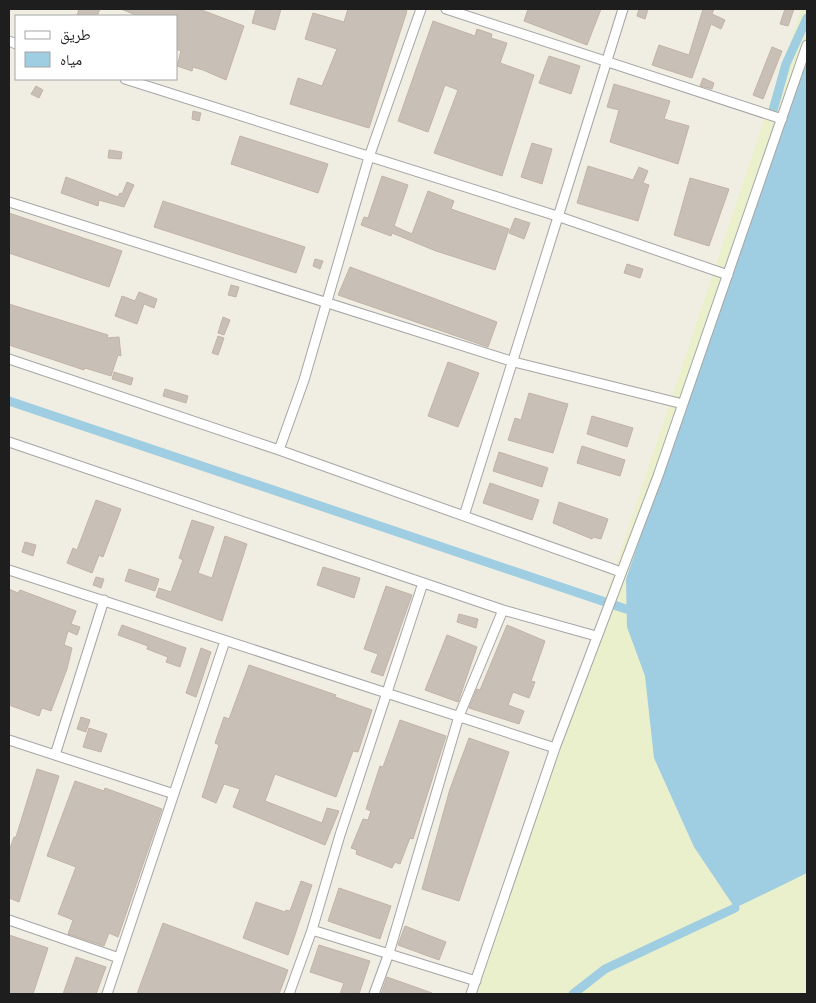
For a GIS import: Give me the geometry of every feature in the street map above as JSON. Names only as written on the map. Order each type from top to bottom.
[{"type":"street","points":[[278,450],[300,393],[328,302],[368,157],[421,9]]},
{"type":"street","points":[[446,9],[782,119]]},
{"type":"street","points":[[464,516],[536,294],[557,216],[623,9]]},
{"type":"street","points":[[471,994],[555,748],[683,404],[807,45]]},
{"type":"street","points":[[128,80],[557,216],[728,274]]},
{"type":"street","points":[[9,202],[514,362],[683,404]]},
{"type":"street","points":[[9,360],[278,450],[621,572]]},
{"type":"street","points":[[9,442],[503,610],[596,636]]},
{"type":"street","points":[[9,570],[387,695],[459,716],[555,748]]},
{"type":"street","points":[[288,994],[312,930],[340,835],[423,583]]},
{"type":"street","points":[[55,755],[104,600]]},
{"type":"street","points":[[374,994],[389,953],[459,716],[503,610]]},
{"type":"street","points":[[107,994],[225,641]]},
{"type":"street","points":[[9,740],[174,794]]},
{"type":"street","points":[[9,920],[119,958]]},
{"type":"street","points":[[312,930],[476,981]]},
{"type":"green space","points":[[801,9],[807,9],[807,994],[473,994]]},
{"type":"water","points":[[807,53],[807,873],[735,908],[694,847],[654,758],[645,676],[627,627],[626,579]]},
{"type":"building","points":[[79,9],[100,9],[97,15],[77,15]]},
{"type":"building","points":[[121,9],[199,9],[244,26],[226,80],[193,67],[192,71],[178,66],[181,51],[178,50],[178,15],[136,15]]},
{"type":"building","points":[[256,9],[281,9],[275,30],[252,23]]},
{"type":"building","points":[[348,9],[400,9],[407,11],[369,128],[290,104],[298,78],[322,86],[337,49],[305,39],[313,13],[344,22]]},
{"type":"building","points":[[528,9],[601,9],[587,45],[524,21]]},
{"type":"building","points":[[639,9],[648,9],[645,19],[637,16]]},
{"type":"building","points":[[703,9],[714,9],[712,14],[725,20],[721,29],[711,24],[692,78],[652,65],[659,45],[689,55]]},
{"type":"building","points":[[785,9],[794,9],[788,26],[780,24]]},
{"type":"building","points":[[433,21],[475,36],[477,29],[492,34],[491,38],[507,43],[500,63],[534,75],[502,176],[434,153],[458,90],[445,85],[428,132],[398,121]]},
{"type":"building","points":[[772,47],[782,51],[763,99],[753,95]]},
{"type":"building","points":[[549,56],[580,66],[571,94],[539,83]]},
{"type":"building","points":[[703,78],[714,83],[712,89],[700,86]]},
{"type":"building","points":[[614,84],[670,101],[664,119],[689,126],[678,164],[610,142],[619,110],[607,107]]},
{"type":"building","points":[[36,86],[43,90],[39,98],[31,94]]},
{"type":"building","points":[[193,111],[201,113],[199,121],[192,119]]},
{"type":"building","points":[[240,136],[328,164],[318,193],[231,164]]},
{"type":"building","points":[[532,143],[552,149],[542,184],[521,177]]},
{"type":"building","points":[[109,150],[122,152],[121,159],[108,158]]},
{"type":"building","points":[[588,166],[633,180],[639,167],[648,171],[643,183],[649,185],[638,221],[577,203]]},
{"type":"building","points":[[382,176],[408,185],[394,226],[412,234],[428,191],[454,201],[451,209],[509,229],[495,270],[436,251],[392,233],[391,236],[361,225],[364,217],[368,218]]},
{"type":"building","points":[[66,177],[118,197],[120,193],[122,194],[127,182],[134,185],[124,207],[99,200],[98,206],[61,193]]},
{"type":"building","points":[[690,178],[729,189],[709,246],[674,235]]},
{"type":"building","points":[[163,201],[305,247],[296,273],[154,227]]},
{"type":"building","points":[[9,213],[122,251],[109,287],[9,253]]},
{"type":"building","points":[[515,218],[530,223],[524,239],[509,233]]},
{"type":"building","points":[[315,259],[323,261],[320,269],[313,266]]},
{"type":"building","points":[[627,264],[643,269],[640,278],[624,273]]},
{"type":"building","points":[[350,267],[497,322],[488,347],[338,295]]},
{"type":"building","points":[[231,285],[239,287],[236,297],[228,295]]},
{"type":"building","points":[[139,292],[157,299],[154,308],[144,304],[137,324],[115,316],[122,296],[135,301]]},
{"type":"building","points":[[9,304],[108,335],[107,338],[119,337],[121,356],[118,355],[111,376],[85,368],[84,370],[9,345]]},
{"type":"building","points":[[223,317],[230,320],[224,335],[218,333]]},
{"type":"building","points":[[218,336],[224,338],[218,355],[212,353]]},
{"type":"building","points":[[448,362],[479,373],[458,427],[428,416]]},
{"type":"building","points":[[114,372],[133,378],[131,385],[112,379]]},
{"type":"building","points":[[165,389],[188,396],[186,403],[163,396]]},
{"type":"building","points":[[529,393],[568,404],[553,453],[508,440],[515,418],[521,420]]},
{"type":"building","points":[[592,416],[633,428],[627,447],[587,434]]},
{"type":"building","points":[[582,446],[625,460],[620,476],[577,463]]},
{"type":"building","points":[[499,452],[548,468],[542,487],[493,471]]},
{"type":"building","points":[[490,483],[539,500],[532,520],[483,503]]},
{"type":"building","points":[[96,500],[121,509],[103,557],[99,555],[92,573],[67,563],[73,548],[77,550]]},
{"type":"building","points":[[559,502],[608,519],[601,539],[593,537],[592,539],[553,523]]},
{"type":"building","points":[[192,520],[214,527],[198,573],[212,578],[225,536],[247,544],[222,621],[156,597],[159,588],[171,592],[183,560],[179,558]]},
{"type":"building","points":[[25,542],[36,545],[33,556],[22,552]]},
{"type":"building","points":[[323,567],[360,578],[354,598],[317,585]]},
{"type":"building","points":[[129,569],[159,579],[155,591],[125,581]]},
{"type":"building","points":[[96,577],[104,579],[101,588],[93,585]]},
{"type":"building","points":[[386,586],[412,595],[383,676],[371,672],[378,654],[364,649]]},
{"type":"building","points":[[9,589],[18,593],[20,590],[76,611],[71,624],[80,627],[77,635],[68,631],[64,645],[72,648],[67,669],[51,711],[42,708],[39,716],[9,705]]},
{"type":"building","points":[[459,614],[478,619],[476,628],[457,622]]},
{"type":"building","points":[[122,625],[186,648],[180,667],[166,662],[168,657],[147,649],[148,646],[118,635]]},
{"type":"building","points":[[507,625],[545,641],[531,681],[535,682],[529,698],[513,692],[508,705],[524,711],[519,724],[469,708],[477,689],[480,690]]},
{"type":"building","points":[[447,635],[477,647],[458,702],[425,690]]},
{"type":"building","points":[[201,648],[211,652],[196,697],[186,693]]},
{"type":"building","points":[[249,665],[336,695],[335,697],[372,710],[358,752],[353,751],[336,797],[275,774],[265,801],[322,823],[327,808],[339,811],[325,845],[233,807],[240,789],[224,784],[216,803],[202,797],[219,745],[215,743],[224,717],[229,719]]},
{"type":"building","points":[[81,717],[90,720],[86,732],[77,729]]},
{"type":"building","points":[[400,720],[446,736],[413,839],[410,838],[400,864],[395,862],[392,868],[356,854],[357,850],[351,848],[363,819],[368,820],[371,811],[366,809],[380,766],[383,767]]},
{"type":"building","points":[[89,728],[107,734],[101,752],[83,747]]},
{"type":"building","points":[[469,738],[509,752],[459,901],[422,889],[450,789]]},
{"type":"building","points":[[37,769],[59,776],[19,902],[9,898],[9,851],[14,837],[16,837]]},
{"type":"building","points":[[75,781],[104,791],[105,788],[162,809],[118,937],[109,933],[104,946],[68,934],[73,920],[58,914],[76,867],[47,856]]},
{"type":"building","points":[[301,881],[312,885],[288,955],[243,938],[256,902],[285,912],[286,910],[290,911]]},
{"type":"building","points":[[339,888],[391,906],[380,939],[328,921]]},
{"type":"building","points":[[163,923],[288,970],[279,994],[137,994]]},
{"type":"building","points":[[405,926],[446,942],[439,960],[398,945]]},
{"type":"building","points":[[9,935],[48,948],[33,994],[9,994]]},
{"type":"building","points":[[319,945],[370,961],[359,994],[340,994],[344,983],[310,972]]},
{"type":"building","points":[[76,957],[106,967],[96,994],[63,994]]},
{"type":"building","points":[[387,977],[432,993],[432,994],[381,994]]},
{"type":"waterway","points":[[772,114],[786,64],[807,18]]},
{"type":"waterway","points":[[9,401],[626,609]]},
{"type":"waterway","points":[[573,994],[605,969],[735,908]]}]
